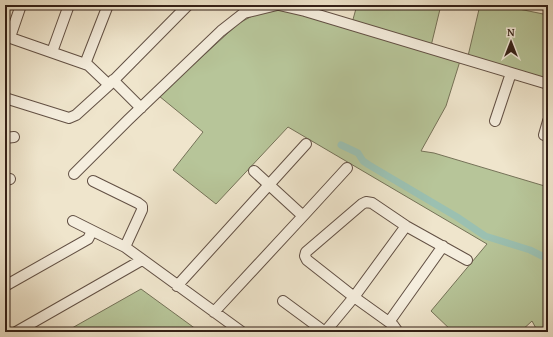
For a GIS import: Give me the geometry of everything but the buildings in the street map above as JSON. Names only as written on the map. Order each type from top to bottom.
[{"type":"street","points":[[21,5],[7,37],[88,64],[141,108]]},
{"type":"street","points":[[52,52],[69,5]]},
{"type":"street","points":[[85,64],[108,5]]},
{"type":"street","points":[[5,98],[69,118],[76,115],[188,5]]},
{"type":"street","points":[[74,174],[221,31],[245,11],[278,5],[305,11],[548,84]]},
{"type":"street","points":[[495,121],[511,73]]},
{"type":"street","points":[[544,135],[548,121]]},
{"type":"street","points":[[178,286],[306,144]]},
{"type":"street","points":[[214,312],[347,168]]},
{"type":"street","points":[[254,171],[303,216]]},
{"type":"street","points":[[93,181],[142,206],[142,210],[125,247]]},
{"type":"street","points":[[398,332],[393,325],[307,260],[305,256],[306,252],[366,202],[372,203],[406,226],[467,260]]},
{"type":"street","points":[[73,221],[125,247],[242,332]]},
{"type":"street","points":[[283,301],[325,332],[354,297],[406,226]]},
{"type":"street","points":[[5,286],[88,239],[92,231]]},
{"type":"street","points":[[389,322],[443,246]]},
{"type":"street","points":[[16,332],[142,260]]},
{"type":"green space","points":[[357,5],[441,5],[431,46],[352,23]]},
{"type":"green space","points":[[480,5],[514,5],[514,8],[548,15],[548,79],[468,56]]},
{"type":"green space","points":[[280,9],[460,61],[446,106],[421,151],[434,153],[548,187],[548,332],[538,332],[532,321],[520,332],[453,332],[431,311],[487,244],[288,127],[216,204],[173,170],[203,132],[159,96],[239,23],[260,12]]},
{"type":"green space","points":[[141,289],[200,332],[65,332]]},
{"type":"waterway","points":[[341,145],[358,153],[363,161],[369,165],[457,217],[485,236],[530,250],[548,259]]}]
